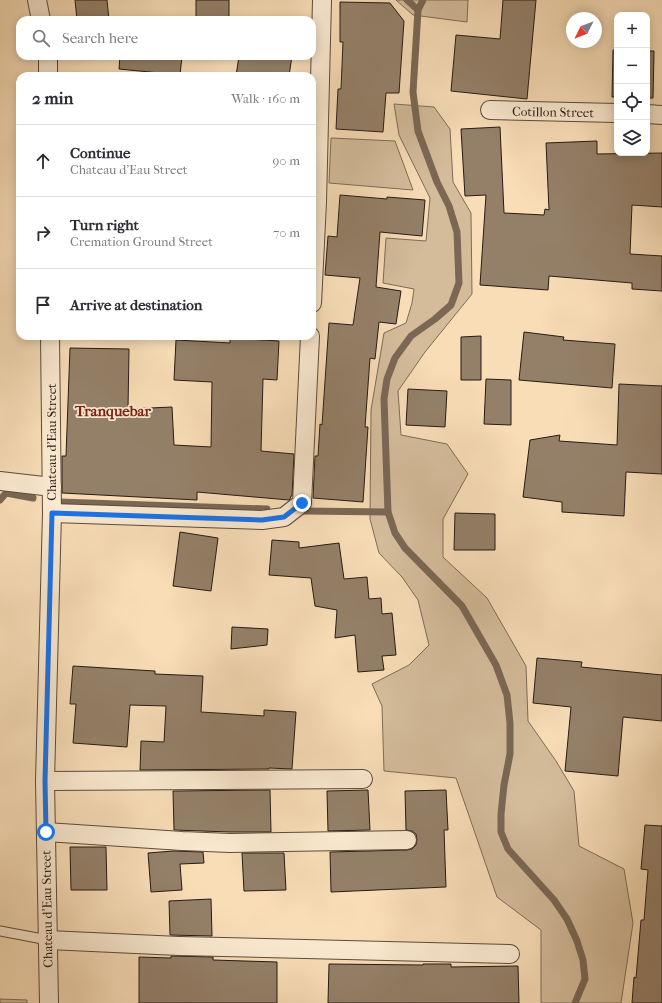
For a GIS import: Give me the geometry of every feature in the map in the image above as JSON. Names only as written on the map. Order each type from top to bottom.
[{"type":"street","points":[[37,0],[40,16]]},
{"type":"street","points":[[316,222],[322,0]]},
{"type":"street","points":[[48,60],[48,72]]},
{"type":"street","name":"Cotillon Street","points":[[490,110],[614,113]]},
{"type":"street","points":[[650,114],[662,114]]},
{"type":"street","name":"Chateau d'Eau Street","points":[[49,1003],[45,781],[52,513],[50,340]]},
{"type":"street","points":[[52,513],[262,520],[284,517],[302,503],[310,340]]},
{"type":"street","points":[[0,481],[52,487]]},
{"type":"street","points":[[45,781],[363,779]]},
{"type":"street","points":[[46,832],[230,843],[407,840]]},
{"type":"street","points":[[48,940],[179,946],[510,954]]},
{"type":"lane","points":[[0,931],[48,940]]},
{"type":"shaded area","points":[[396,0],[468,0],[467,22],[413,15]]},
{"type":"shaded area","points":[[394,104],[434,107],[450,129],[453,182],[471,213],[472,294],[425,352],[398,391],[401,435],[447,444],[468,474],[443,519],[443,557],[487,598],[526,666],[528,721],[556,761],[574,791],[579,846],[624,869],[633,923],[621,1003],[541,1003],[541,930],[497,897],[456,778],[384,771],[382,706],[372,684],[409,665],[429,645],[418,600],[402,577],[379,553],[370,519],[371,410],[384,333],[406,323],[412,303],[414,289],[383,283],[386,238],[426,241],[430,198],[399,135]]},
{"type":"shaded area","points":[[331,138],[395,141],[413,190],[329,183]]},
{"type":"shaded area","points":[[0,999],[27,1000],[27,1003],[0,1003]]},
{"type":"building","points":[[75,0],[107,0],[109,16],[77,16]]},
{"type":"building","points":[[196,0],[229,0],[229,16],[196,16]]},
{"type":"building","points":[[503,0],[536,0],[527,99],[451,91],[456,35],[500,39]]},
{"type":"building","points":[[340,2],[390,3],[404,21],[399,93],[386,93],[383,132],[336,129],[338,89],[341,89],[343,42],[340,42]]},
{"type":"building","points":[[613,50],[614,50],[614,97],[612,97]]},
{"type":"building","points":[[650,51],[654,51],[653,98],[650,98]]},
{"type":"building","points":[[120,60],[182,60],[180,72],[150,72],[119,69]]},
{"type":"building","points":[[238,60],[291,60],[290,72],[237,72]]},
{"type":"building","points":[[500,127],[504,213],[544,215],[545,209],[549,210],[546,143],[597,141],[597,154],[614,154],[614,156],[650,156],[650,153],[662,153],[662,207],[632,205],[630,254],[662,256],[662,291],[632,289],[632,283],[549,276],[548,290],[480,285],[486,195],[465,196],[461,129]]},
{"type":"building","points":[[340,195],[387,199],[387,197],[425,200],[422,236],[380,232],[376,287],[401,291],[396,324],[379,322],[375,359],[370,358],[365,427],[368,427],[363,502],[313,498],[315,456],[318,456],[320,424],[322,425],[329,323],[353,325],[360,278],[325,275],[328,236],[337,237]]},
{"type":"building","points":[[524,332],[564,337],[563,340],[615,344],[612,388],[519,380]]},
{"type":"building","points":[[481,336],[481,380],[461,380],[461,337]]},
{"type":"building","points":[[176,340],[230,343],[230,340],[279,341],[277,380],[263,379],[261,451],[294,454],[292,496],[289,500],[197,492],[197,500],[62,493],[62,456],[66,456],[70,348],[129,349],[128,409],[172,407],[174,445],[211,447],[212,382],[174,380]]},
{"type":"building","points":[[486,379],[511,380],[511,425],[484,424]]},
{"type":"building","points":[[619,384],[662,386],[662,474],[626,472],[624,516],[562,512],[562,502],[523,497],[530,440],[560,435],[559,441],[617,445]]},
{"type":"building","points":[[408,389],[447,391],[445,427],[406,425]]},
{"type":"building","points":[[455,513],[495,514],[495,550],[454,550]]},
{"type":"building","points":[[180,532],[218,538],[211,591],[173,586]]},
{"type":"building","points":[[272,540],[299,542],[299,548],[339,543],[344,579],[367,577],[369,599],[381,598],[382,614],[392,613],[396,655],[382,656],[384,670],[358,672],[355,635],[335,638],[337,610],[315,606],[311,578],[269,575]]},
{"type":"building","points":[[232,627],[268,629],[267,645],[231,649]]},
{"type":"building","points":[[537,658],[582,662],[581,667],[662,675],[662,721],[623,717],[618,776],[565,771],[571,707],[533,703]]},
{"type":"building","points":[[73,666],[155,671],[155,674],[203,676],[201,712],[264,716],[264,710],[296,712],[292,769],[140,770],[141,741],[164,742],[166,706],[130,705],[127,747],[73,743],[76,704],[70,704]]},
{"type":"building","points":[[270,790],[271,832],[174,830],[173,791]]},
{"type":"building","points":[[368,790],[370,830],[328,831],[327,791]]},
{"type":"building","points":[[446,790],[448,830],[444,830],[446,887],[331,892],[330,852],[412,849],[416,845],[417,839],[416,834],[412,831],[406,830],[405,791]]},
{"type":"building","points":[[645,825],[662,826],[662,1003],[632,1003],[634,977],[636,978],[641,920],[644,920],[648,870],[641,869]]},
{"type":"building","points":[[70,847],[106,847],[107,890],[71,890]]},
{"type":"building","points":[[173,851],[203,852],[204,863],[180,864],[182,890],[151,892],[148,853]]},
{"type":"building","points":[[242,853],[284,853],[286,890],[244,891]]},
{"type":"building","points":[[211,899],[212,936],[170,935],[169,901]]},
{"type":"building","points":[[171,956],[213,957],[213,960],[277,962],[277,1003],[139,1003],[139,957],[171,958]]},
{"type":"building","points":[[329,964],[451,964],[451,967],[518,966],[519,1003],[328,1003]]},
{"type":"waterway","points":[[407,0],[418,10],[413,92],[418,131],[437,182],[449,206],[457,232],[459,283],[451,305],[435,319],[411,336],[395,358],[387,379],[384,399],[388,512],[395,533],[405,548],[462,606],[496,665],[507,695],[510,723],[510,754],[504,785],[501,832],[508,849],[554,900],[567,919],[577,941],[583,960],[585,979],[575,1003]]},
{"type":"waterway","points":[[418,10],[423,0]]},
{"type":"waterway","points":[[0,500],[6,493],[33,498]]},
{"type":"waterway","points":[[59,502],[267,509]]},
{"type":"waterway","points":[[304,511],[388,512]]},
{"type":"district","name":"Tranquebar","points":[[113,411]]},
{"type":"route","points":[[46,832],[45,781],[52,513],[262,520],[284,517],[302,503]]}]
